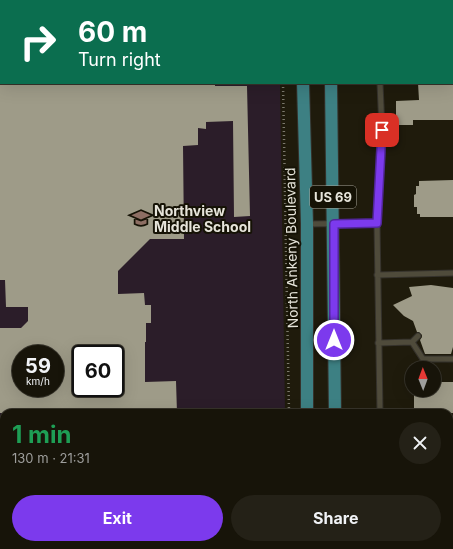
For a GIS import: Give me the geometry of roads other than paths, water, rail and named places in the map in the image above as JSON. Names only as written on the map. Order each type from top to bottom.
[{"type":"main road","name":"North Ankeny Boulevard","points":[[303,84],[307,224],[307,409]]},
{"type":"main road","name":"US 69","points":[[331,84],[334,224],[335,409]]},
{"type":"lane","points":[[380,84],[382,130],[377,223],[380,409]]},
{"type":"lane","points":[[307,224],[377,223]]},
{"type":"lane","points":[[377,275],[453,273]]},
{"type":"lane","points":[[378,343],[412,342],[418,336]]},
{"type":"lane","points":[[412,342],[422,359],[453,359]]},
{"type":"place","name":"Northview Middle School","points":[[141,218]]}]
